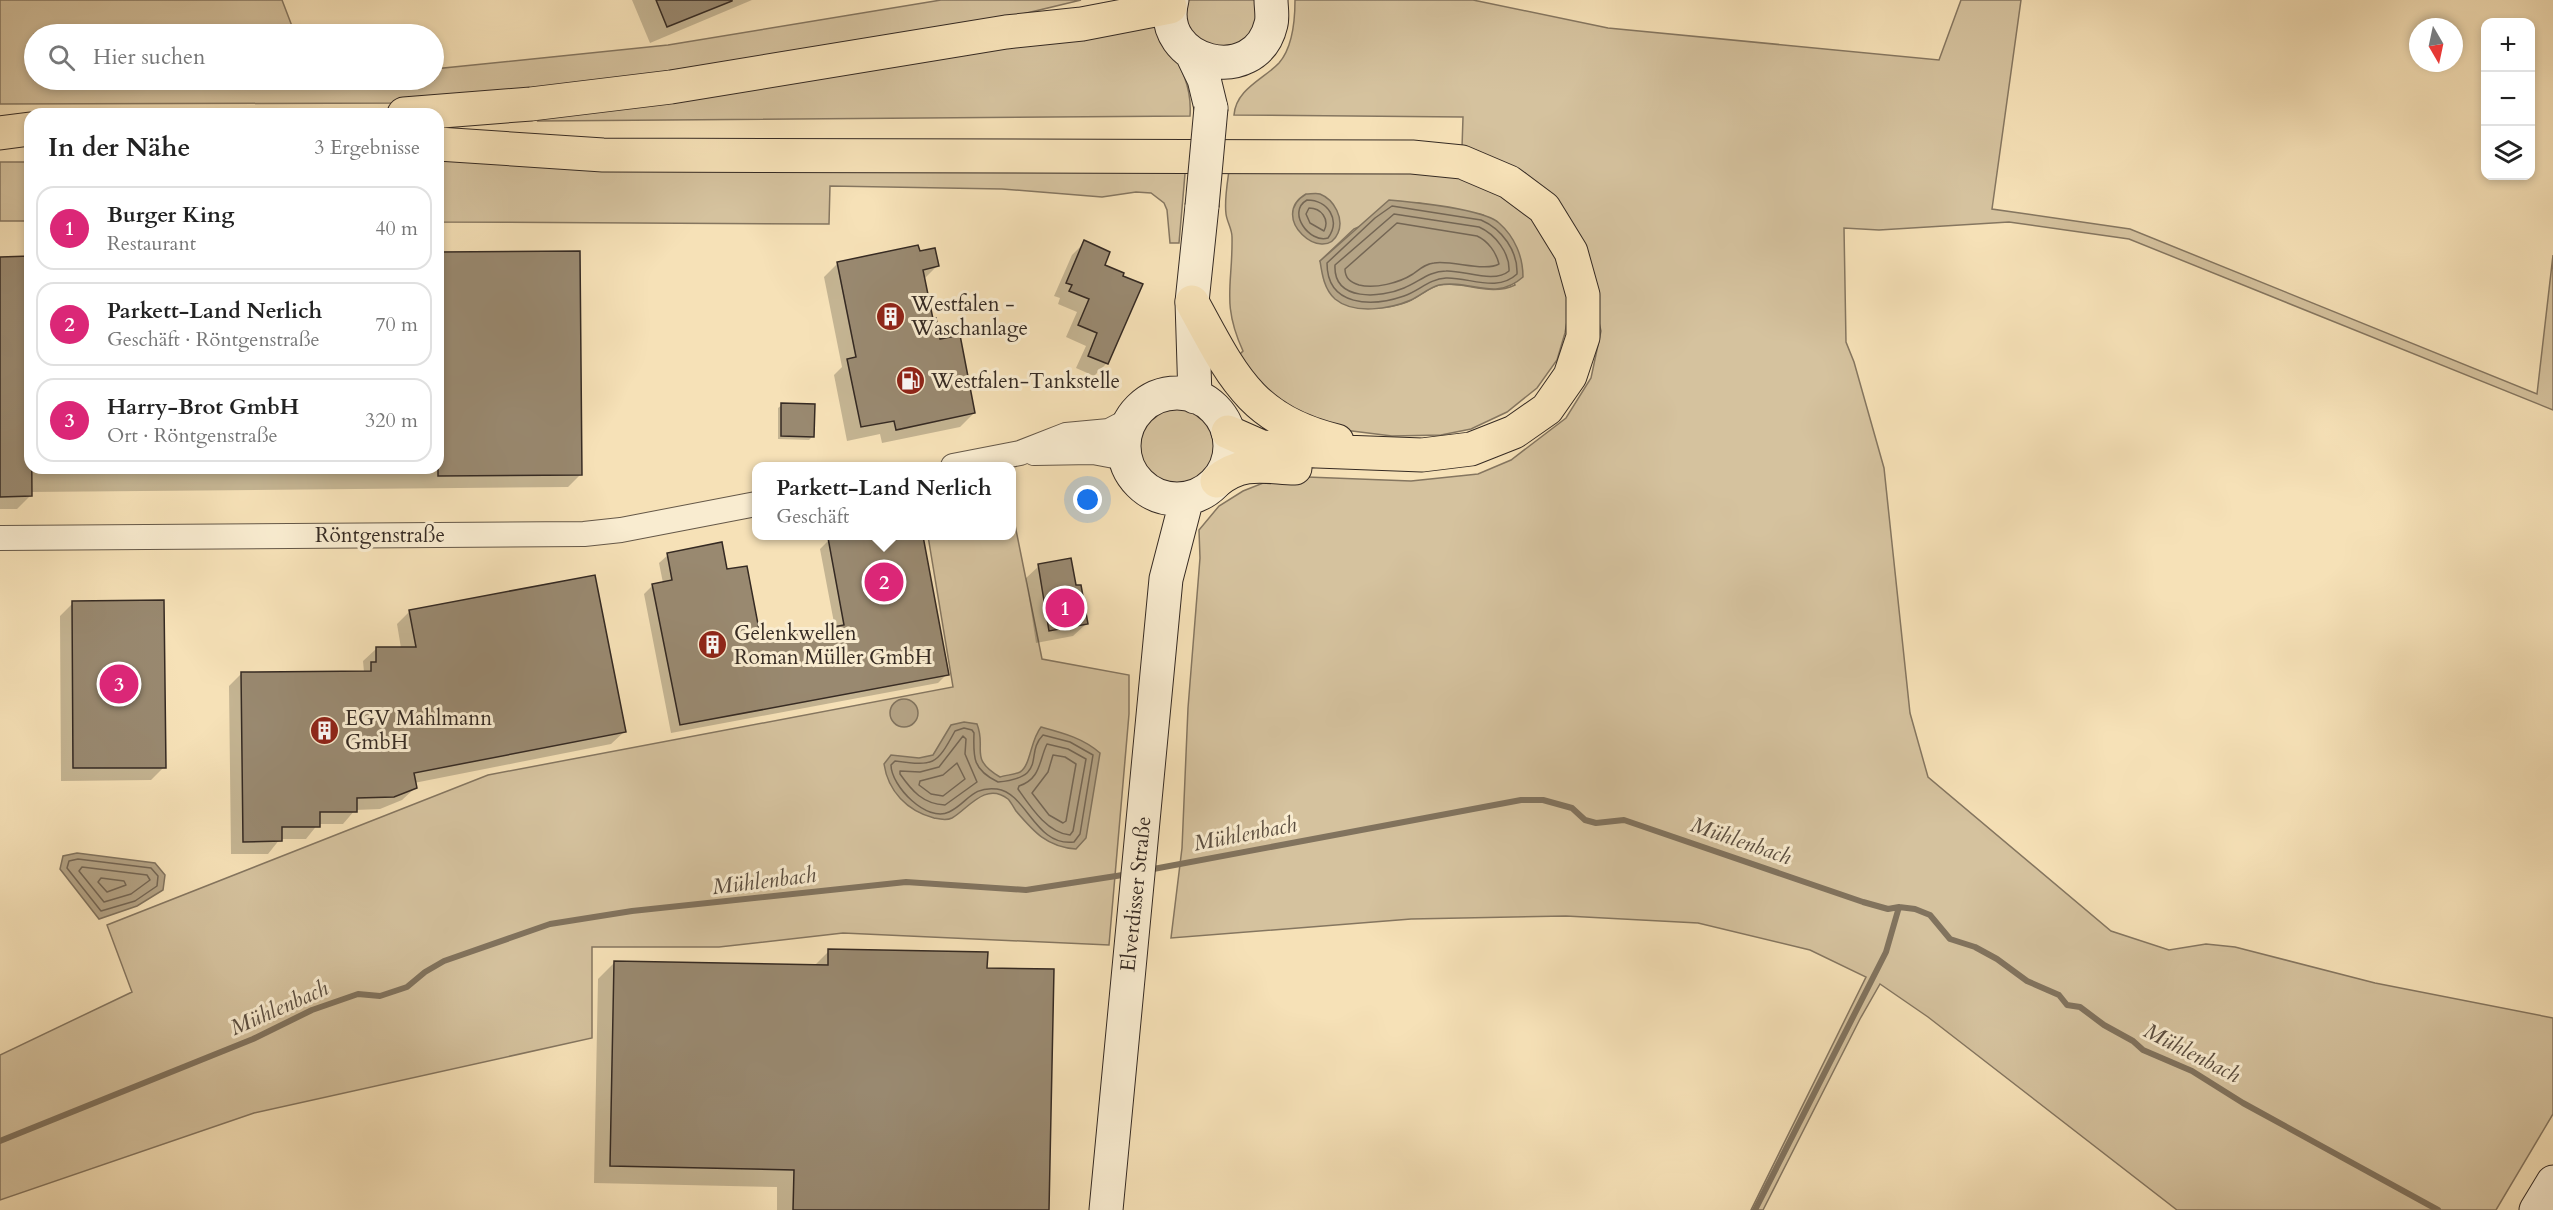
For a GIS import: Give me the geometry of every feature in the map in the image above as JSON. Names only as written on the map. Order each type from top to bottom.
[{"type":"main road","points":[[1006,32],[1068,15],[1109,0]]},
{"type":"main road","points":[[444,111],[531,104],[672,87],[1006,32],[1082,24],[1171,4],[1172,26],[1180,43],[1192,54],[1209,62],[1236,61],[1246,57],[1262,44],[1271,24],[1271,0]]},
{"type":"main road","points":[[1192,54],[1204,79],[1211,108]]},
{"type":"main road","points":[[1180,396],[1192,302],[1211,108],[1221,80],[1236,61]]},
{"type":"main road","points":[[0,135],[24,130]]},
{"type":"main road","points":[[0,135],[24,137]]},
{"type":"main road","points":[[444,144],[603,155],[1412,157],[1462,162],[1509,182],[1544,208],[1571,252],[1583,295],[1583,336],[1570,376],[1547,409],[1514,432],[1471,449],[1403,456],[1262,447],[1228,432]]},
{"type":"main road","points":[[1192,302],[1223,359],[1244,389],[1266,411],[1317,436],[1403,456]]},
{"type":"main road","points":[[1217,481],[1227,464],[1229,452],[1228,432],[1214,409],[1180,396],[1143,405],[1130,420],[1125,435],[1125,458],[1131,474],[1151,493],[1168,499],[1199,495],[1217,481],[1231,470],[1240,467],[1417,475],[1451,472],[1502,458],[1524,446],[1562,414],[1578,391],[1598,344]]},
{"type":"main road","name":"Elverdisser Straße","points":[[1151,493],[1159,527],[1166,579]]},
{"type":"main road","name":"Elverdisser Straße","points":[[1106,1210],[1166,579],[1187,498]]},
{"type":"main road","points":[[2536,1210],[2553,1182]]},
{"type":"street","points":[[1020,453],[1066,435],[1109,431],[1130,420]]},
{"type":"street","points":[[974,462],[1020,453],[1093,452],[1125,458]]},
{"type":"street","name":"Röntgenstraße","points":[[0,538],[584,534],[621,530],[752,505]]},
{"type":"shaded area","points":[[0,0],[282,0],[291,24],[24,24],[24,90],[444,90],[444,68],[668,45],[941,0],[1081,0],[1002,19],[655,73],[409,103],[0,104]]},
{"type":"shaded area","points":[[1184,0],[1258,0],[1259,9],[1252,32],[1242,43],[1230,47],[1206,47],[1184,25]]},
{"type":"shaded area","points":[[1295,0],[1473,0],[1608,28],[1939,60],[1961,0],[2021,0],[1992,209],[2130,229],[2537,394],[2553,255],[2553,410],[2129,239],[2009,222],[1879,230],[1844,228],[1846,342],[1854,362],[1884,468],[1910,713],[1928,777],[2111,931],[2169,950],[2206,944],[2235,947],[2375,983],[2553,1018],[2553,1114],[2496,1210],[2177,1210],[1928,1017],[1880,984],[1763,1210],[1751,1210],[1866,977],[1810,950],[1698,923],[1566,916],[1411,919],[1171,938],[1182,848],[1188,708],[1200,558],[1199,530],[1219,506],[1243,491],[1281,476],[1411,481],[1478,474],[1511,460],[1566,418],[1591,378],[1601,331],[1591,289],[1563,212],[1525,173],[1475,150],[1462,148],[1463,117],[1234,115],[1236,106],[1245,91],[1273,69],[1284,57],[1292,33]]},
{"type":"shaded area","points":[[1154,20],[1180,66],[1188,89],[1190,116],[538,121],[539,119]]},
{"type":"shaded area","points":[[444,160],[1186,162],[1179,243],[1170,243],[1167,210],[1164,203],[1151,193],[1136,192],[1102,197],[1002,189],[830,186],[829,224],[444,222]]},
{"type":"shaded area","points":[[0,162],[24,162],[24,221],[0,221]]},
{"type":"shaded area","points":[[1301,162],[1481,177],[1552,235],[1570,304],[1557,360],[1537,388],[1507,412],[1471,429],[1441,435],[1392,436],[1328,428],[1284,409],[1238,356],[1243,351],[1236,334],[1230,306],[1232,237],[1227,217],[1226,189],[1230,163]],"holes":[[[1418,203],[1483,215],[1515,285],[1489,289],[1445,284],[1401,304],[1360,308],[1320,261],[1354,229]]]},
{"type":"shaded area","points":[[1177,407],[1192,410],[1205,418],[1213,431],[1216,446],[1213,461],[1205,474],[1192,482],[1177,485],[1162,482],[1149,474],[1141,461],[1138,446],[1141,431],[1149,418],[1162,410]]},
{"type":"shaded area","points":[[1016,530],[1042,659],[1129,675],[1129,714],[1109,945],[843,933],[719,947],[592,947],[592,1038],[254,1113],[0,1200],[0,1055],[132,992],[107,925],[488,775],[953,687],[929,540],[1016,540]]},
{"type":"water","points":[[1306,194],[1319,194],[1325,197],[1337,210],[1340,228],[1331,242],[1322,244],[1311,241],[1295,225],[1293,214],[1296,204]]},
{"type":"water","points":[[1389,200],[1464,210],[1491,218],[1505,229],[1514,241],[1522,262],[1523,277],[1513,284],[1492,289],[1450,284],[1439,285],[1411,300],[1383,308],[1362,309],[1343,304],[1328,291],[1320,261]]},
{"type":"water","points":[[904,699],[914,703],[918,713],[914,723],[904,727],[894,723],[890,713],[894,703]]},
{"type":"water","points":[[964,722],[977,724],[980,733],[981,758],[990,770],[1000,777],[1018,773],[1024,769],[1041,727],[1080,740],[1100,753],[1086,838],[1076,849],[1049,842],[1035,832],[1008,799],[1000,794],[984,795],[952,818],[945,820],[924,815],[900,798],[886,774],[884,764],[891,755],[919,758],[933,755],[951,725]]},
{"type":"water","points":[[77,853],[155,863],[165,875],[163,890],[137,906],[99,919],[60,869],[63,856]]},
{"type":"building","points":[[656,0],[732,0],[732,1],[667,27]]},
{"type":"building","points":[[1084,240],[1110,252],[1105,265],[1143,284],[1108,364],[1088,356],[1097,333],[1078,325],[1089,299],[1069,291],[1072,285],[1066,283]]},
{"type":"building","points":[[918,245],[920,251],[935,248],[939,266],[923,270],[933,319],[936,318],[940,339],[960,335],[975,413],[896,430],[894,421],[861,427],[847,359],[856,357],[837,262]]},
{"type":"building","points":[[580,251],[582,475],[438,476],[438,474],[444,474],[444,252]]},
{"type":"building","points":[[24,256],[24,474],[32,474],[32,496],[0,497],[0,257]]},
{"type":"building","points":[[781,403],[815,404],[814,437],[781,436]]},
{"type":"building","points":[[828,540],[924,540],[949,675],[680,725],[652,584],[672,580],[667,553],[722,542],[727,569],[747,566],[761,640],[844,625]]},
{"type":"building","points":[[1071,558],[1076,585],[1081,585],[1088,624],[1049,631],[1038,564]]},
{"type":"building","points":[[595,575],[626,732],[414,773],[417,788],[394,797],[357,798],[357,812],[320,812],[320,827],[282,827],[282,841],[243,842],[241,672],[371,671],[371,662],[376,662],[376,647],[416,647],[409,610]]},
{"type":"building","points":[[164,600],[166,768],[73,768],[72,601]]},
{"type":"building","points":[[828,949],[988,952],[987,968],[1054,969],[1049,1210],[793,1210],[794,1170],[610,1166],[614,961],[828,965]]},
{"type":"waterway","name":"Mühlenbach","points":[[1148,870],[1521,800],[1543,800],[1572,808],[1585,820],[1596,823],[1624,820],[1863,902],[1888,909],[1899,907],[1915,909],[1930,915],[1950,939],[1975,947],[1997,959],[2027,981],[2059,995],[2067,1005],[2080,1007],[2143,1050],[2192,1071],[2243,1103],[2438,1210]]},
{"type":"waterway","name":"Mühlenbach","points":[[0,1141],[253,1039],[312,1010],[358,994],[380,996],[407,987],[425,972],[444,961],[550,924],[632,911],[906,882],[1026,890],[1129,874]]},
{"type":"waterway","points":[[1755,1210],[1886,952],[1899,907]]},
{"type":"place","name":"Westfalen - Waschanlage","points":[[890,316]]},
{"type":"place","name":"Westfalen-Tankstelle","points":[[910,381]]},
{"type":"place","name":"Parkett-Land Nerlich","points":[[884,582]]},
{"type":"place","name":"Burger King","points":[[1065,608]]},
{"type":"place","name":"Gelenkwellen Roman Müller GmbH","points":[[713,645]]},
{"type":"place","name":"Harry-Brot GmbH","points":[[119,684]]},
{"type":"place","name":"EGV Mahlmann GmbH","points":[[324,730]]}]
